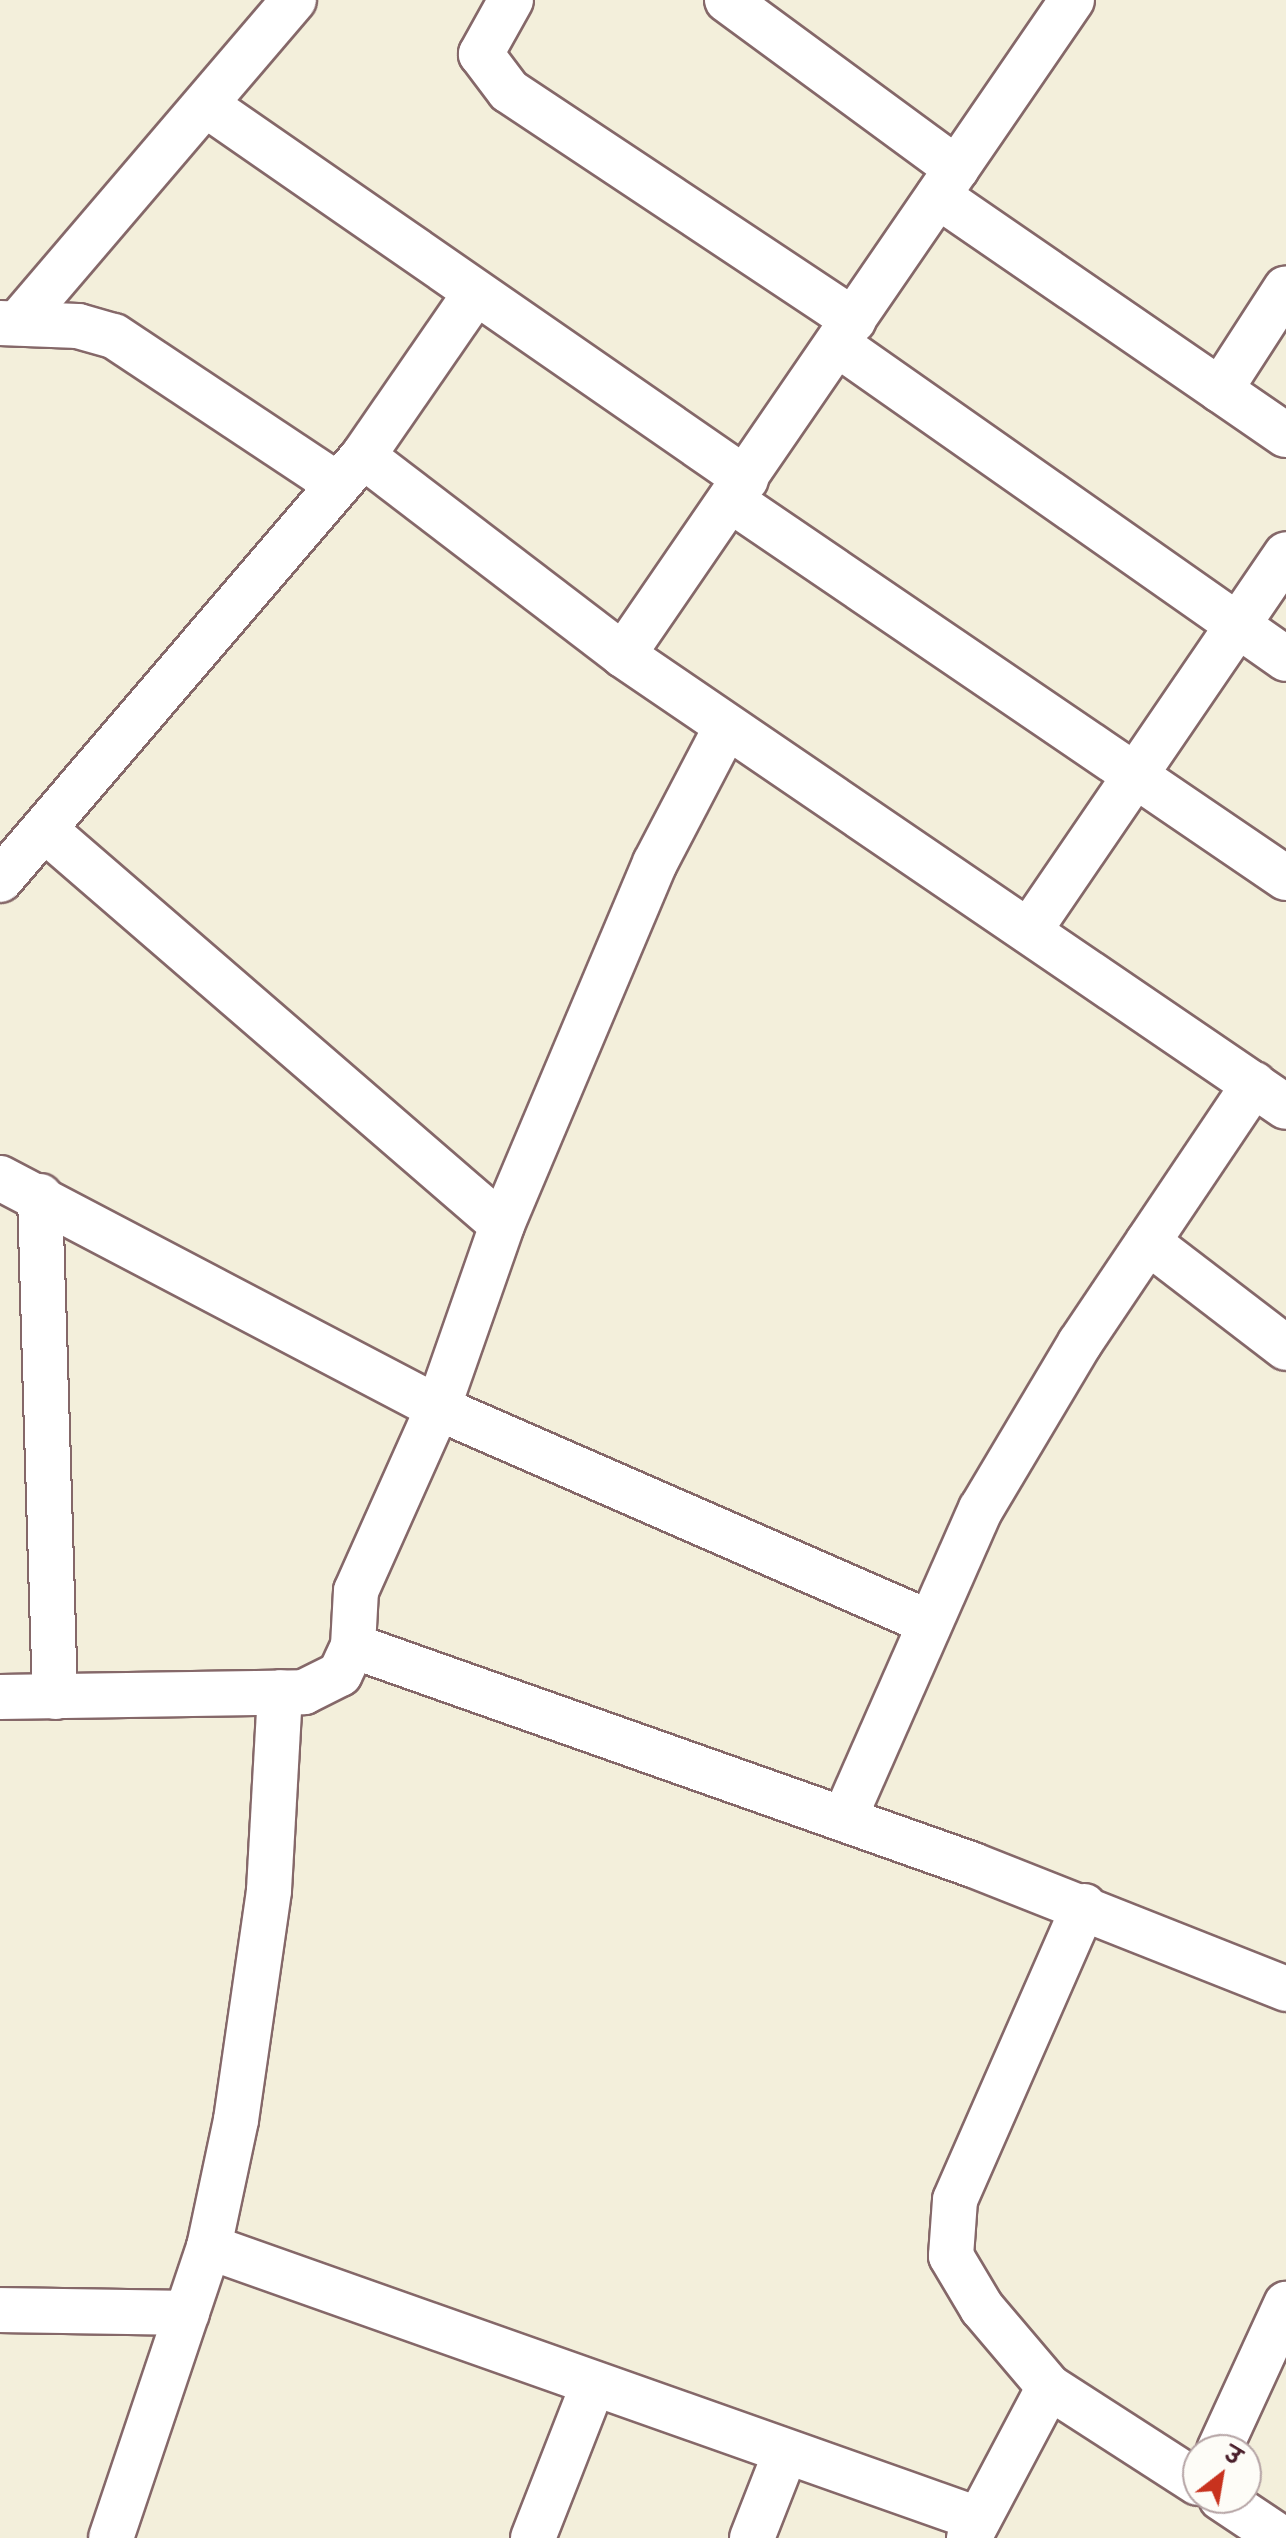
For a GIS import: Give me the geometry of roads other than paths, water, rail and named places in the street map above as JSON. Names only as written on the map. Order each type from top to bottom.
[{"type":"street","points":[[9,323],[206,105],[294,0]]},
{"type":"street","points":[[511,0],[481,54],[509,91],[846,332],[1286,659]]},
{"type":"street","points":[[727,0],[947,182],[1220,390],[1286,435]]},
{"type":"street","points":[[623,655],[1072,0]]},
{"type":"street","points":[[206,105],[474,295],[1134,775],[1286,878]]},
{"type":"street","points":[[1220,390],[1286,288]]},
{"type":"street","points":[[0,880],[351,471],[474,295]]},
{"type":"street","points":[[9,323],[78,326],[156,357],[351,471],[1270,1096],[1148,1242],[981,1509],[844,1819]]},
{"type":"street","points":[[1029,931],[1286,554]]},
{"type":"street","points":[[0,1697],[280,1692],[323,1688],[340,1674],[353,1646],[356,1591],[438,1408],[502,1225],[655,863],[726,727]]},
{"type":"street","points":[[44,829],[502,1225]]},
{"type":"street","points":[[0,1178],[40,1196],[294,1338],[438,1408],[930,1623]]},
{"type":"street","points":[[40,1196],[55,1697]]},
{"type":"street","points":[[1148,1242],[1286,1348]]},
{"type":"street","points":[[353,1646],[1084,1906],[1286,1989]]},
{"type":"street","points":[[111,2538],[209,2247],[236,2120],[269,1890],[280,1692]]},
{"type":"street","points":[[1084,1906],[955,2200],[951,2256],[982,2308],[1049,2387],[1182,2473]]},
{"type":"street","points":[[209,2247],[785,2454],[974,2529],[1049,2387]]},
{"type":"street","points":[[1226,2434],[1286,2304]]},
{"type":"street","points":[[0,2310],[187,2313]]},
{"type":"street","points":[[533,2538],[593,2385]]},
{"type":"street","points":[[752,2538],[785,2454]]},
{"type":"street","points":[[1245,2514],[1281,2538]]}]
